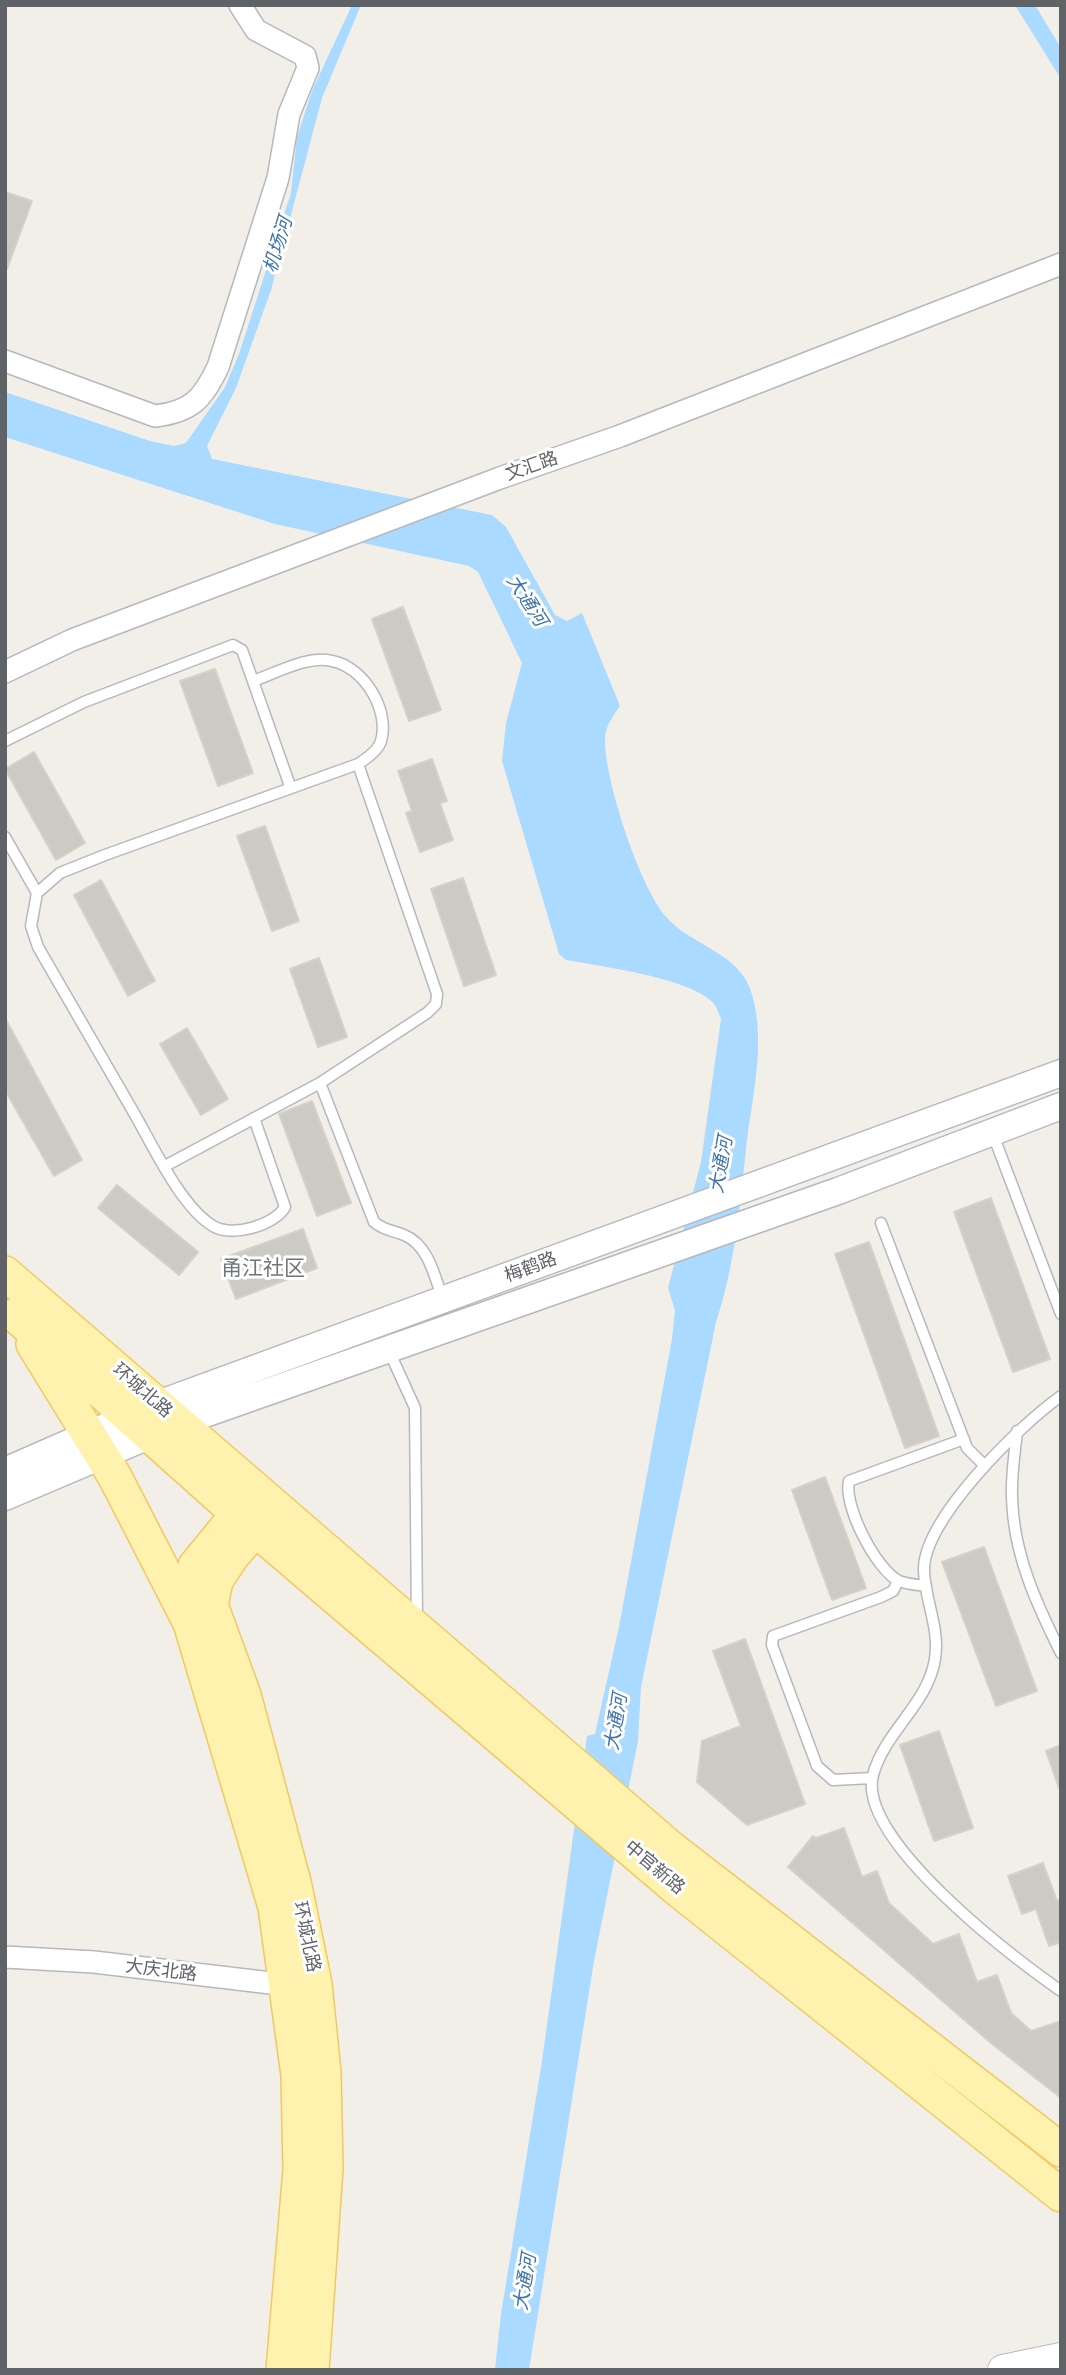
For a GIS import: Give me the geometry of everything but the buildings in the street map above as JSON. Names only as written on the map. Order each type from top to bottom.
[{"type":"main road","name":"环城北路","points":[[5,1273],[154,1420],[257,1510]]},
{"type":"main road","name":"环城北路","points":[[10,1310],[154,1420]]},
{"type":"main road","name":"环城北路","points":[[10,1310],[96,1446],[190,1623],[275,1907],[302,1985],[324,2072],[326,2168],[312,2370]]},
{"type":"main road","name":"环城北路","points":[[190,1623],[190,1588],[195,1566],[257,1510]]},
{"type":"main road","name":"环城北路","points":[[257,1510],[216,1581],[211,1605],[244,1695],[295,1886],[302,1985],[298,2075],[300,2170],[283,2370]]},
{"type":"main road","name":"中官新路","points":[[257,1510],[417,1629],[671,1848],[1061,2150]]},
{"type":"main road","name":"中官新路","points":[[257,1510],[576,1802],[677,1889],[1061,2195]]},
{"type":"main road","points":[[1003,2370],[1061,2358]]},
{"type":"street","points":[[5,361],[155,416],[177,414],[196,402],[209,386],[218,367],[278,178],[289,114],[308,68],[305,56],[256,30],[240,5]]},
{"type":"street","name":"文汇路","points":[[5,672],[72,640],[451,496],[620,436],[1061,264]]},
{"type":"street","name":"梅鹤路","points":[[5,1497],[96,1446],[443,1300],[1061,1073]]},
{"type":"street","name":"梅鹤路","points":[[154,1420],[388,1349],[757,1219],[1061,1106]]},
{"type":"street","name":"梅鹤路","points":[[5,1472],[96,1446]]},
{"type":"street","name":"大庆北路","points":[[5,1957],[94,1962],[302,1985]]},
{"type":"lane","points":[[5,741],[84,702],[233,645],[242,650],[290,786]]},
{"type":"lane","points":[[253,681],[311,660],[330,660],[350,666],[365,682],[383,722],[380,744],[358,764],[290,786],[71,869],[47,882],[37,893],[31,926],[38,947],[165,1166],[192,1205],[214,1227],[231,1231],[279,1217],[285,1207],[254,1118]]},
{"type":"lane","points":[[165,1166],[320,1083],[427,1013],[436,1004],[437,995],[358,764]]},
{"type":"lane","points":[[5,837],[37,893]]},
{"type":"lane","points":[[320,1083],[374,1222],[386,1232],[404,1234],[418,1243],[426,1255],[443,1300]]},
{"type":"lane","points":[[992,1132],[1061,1314]]},
{"type":"lane","points":[[881,1223],[967,1448],[984,1464]]},
{"type":"lane","points":[[388,1349],[415,1408],[417,1629]]},
{"type":"lane","points":[[1061,1396],[1017,1431],[984,1464],[929,1545],[923,1569],[934,1617],[935,1659],[924,1692],[880,1754],[872,1778],[876,1805],[894,1839],[919,1872],[1013,1957],[1061,1991]]},
{"type":"lane","points":[[1017,1431],[1012,1495],[1017,1542],[1033,1597],[1061,1653]]},
{"type":"lane","points":[[926,1586],[898,1581],[882,1567],[861,1533],[847,1489],[849,1481],[964,1439]]},
{"type":"lane","points":[[872,1778],[833,1780],[817,1766],[772,1646],[773,1636],[881,1597],[893,1591],[898,1581]]},
{"type":"water","points":[[352,5],[361,5],[322,98],[271,290],[236,388],[207,446],[212,459],[492,515],[506,527],[555,615],[567,621],[582,613],[620,706],[606,730],[606,757],[617,805],[646,883],[667,918],[729,961],[748,983],[758,1033],[757,1069],[733,1255],[716,1322],[641,1687],[638,1741],[594,1961],[529,2370],[495,2370],[501,2314],[542,2061],[587,1736],[595,1734],[619,1627],[672,1339],[675,1310],[668,1288],[701,1162],[721,1019],[714,1004],[687,987],[645,974],[566,960],[559,954],[502,761],[506,723],[522,663],[478,572],[469,566],[275,524],[5,437],[5,392],[150,441],[174,446],[186,443],[225,387],[239,354],[291,193],[297,137],[312,91]]},
{"type":"water","points":[[1015,5],[1035,5],[1061,48],[1061,79]]},
{"type":"district","name":"甬江社区","points":[[263,1269]]},
{"type":"water label","name":"机场河","points":[[279,245]]},
{"type":"water label","name":"大通河","points":[[526,601]]},
{"type":"water label","name":"大通河","points":[[722,1165]]},
{"type":"water label","name":"大通河","points":[[617,1722]]},
{"type":"water label","name":"大通河","points":[[526,2282]]}]
